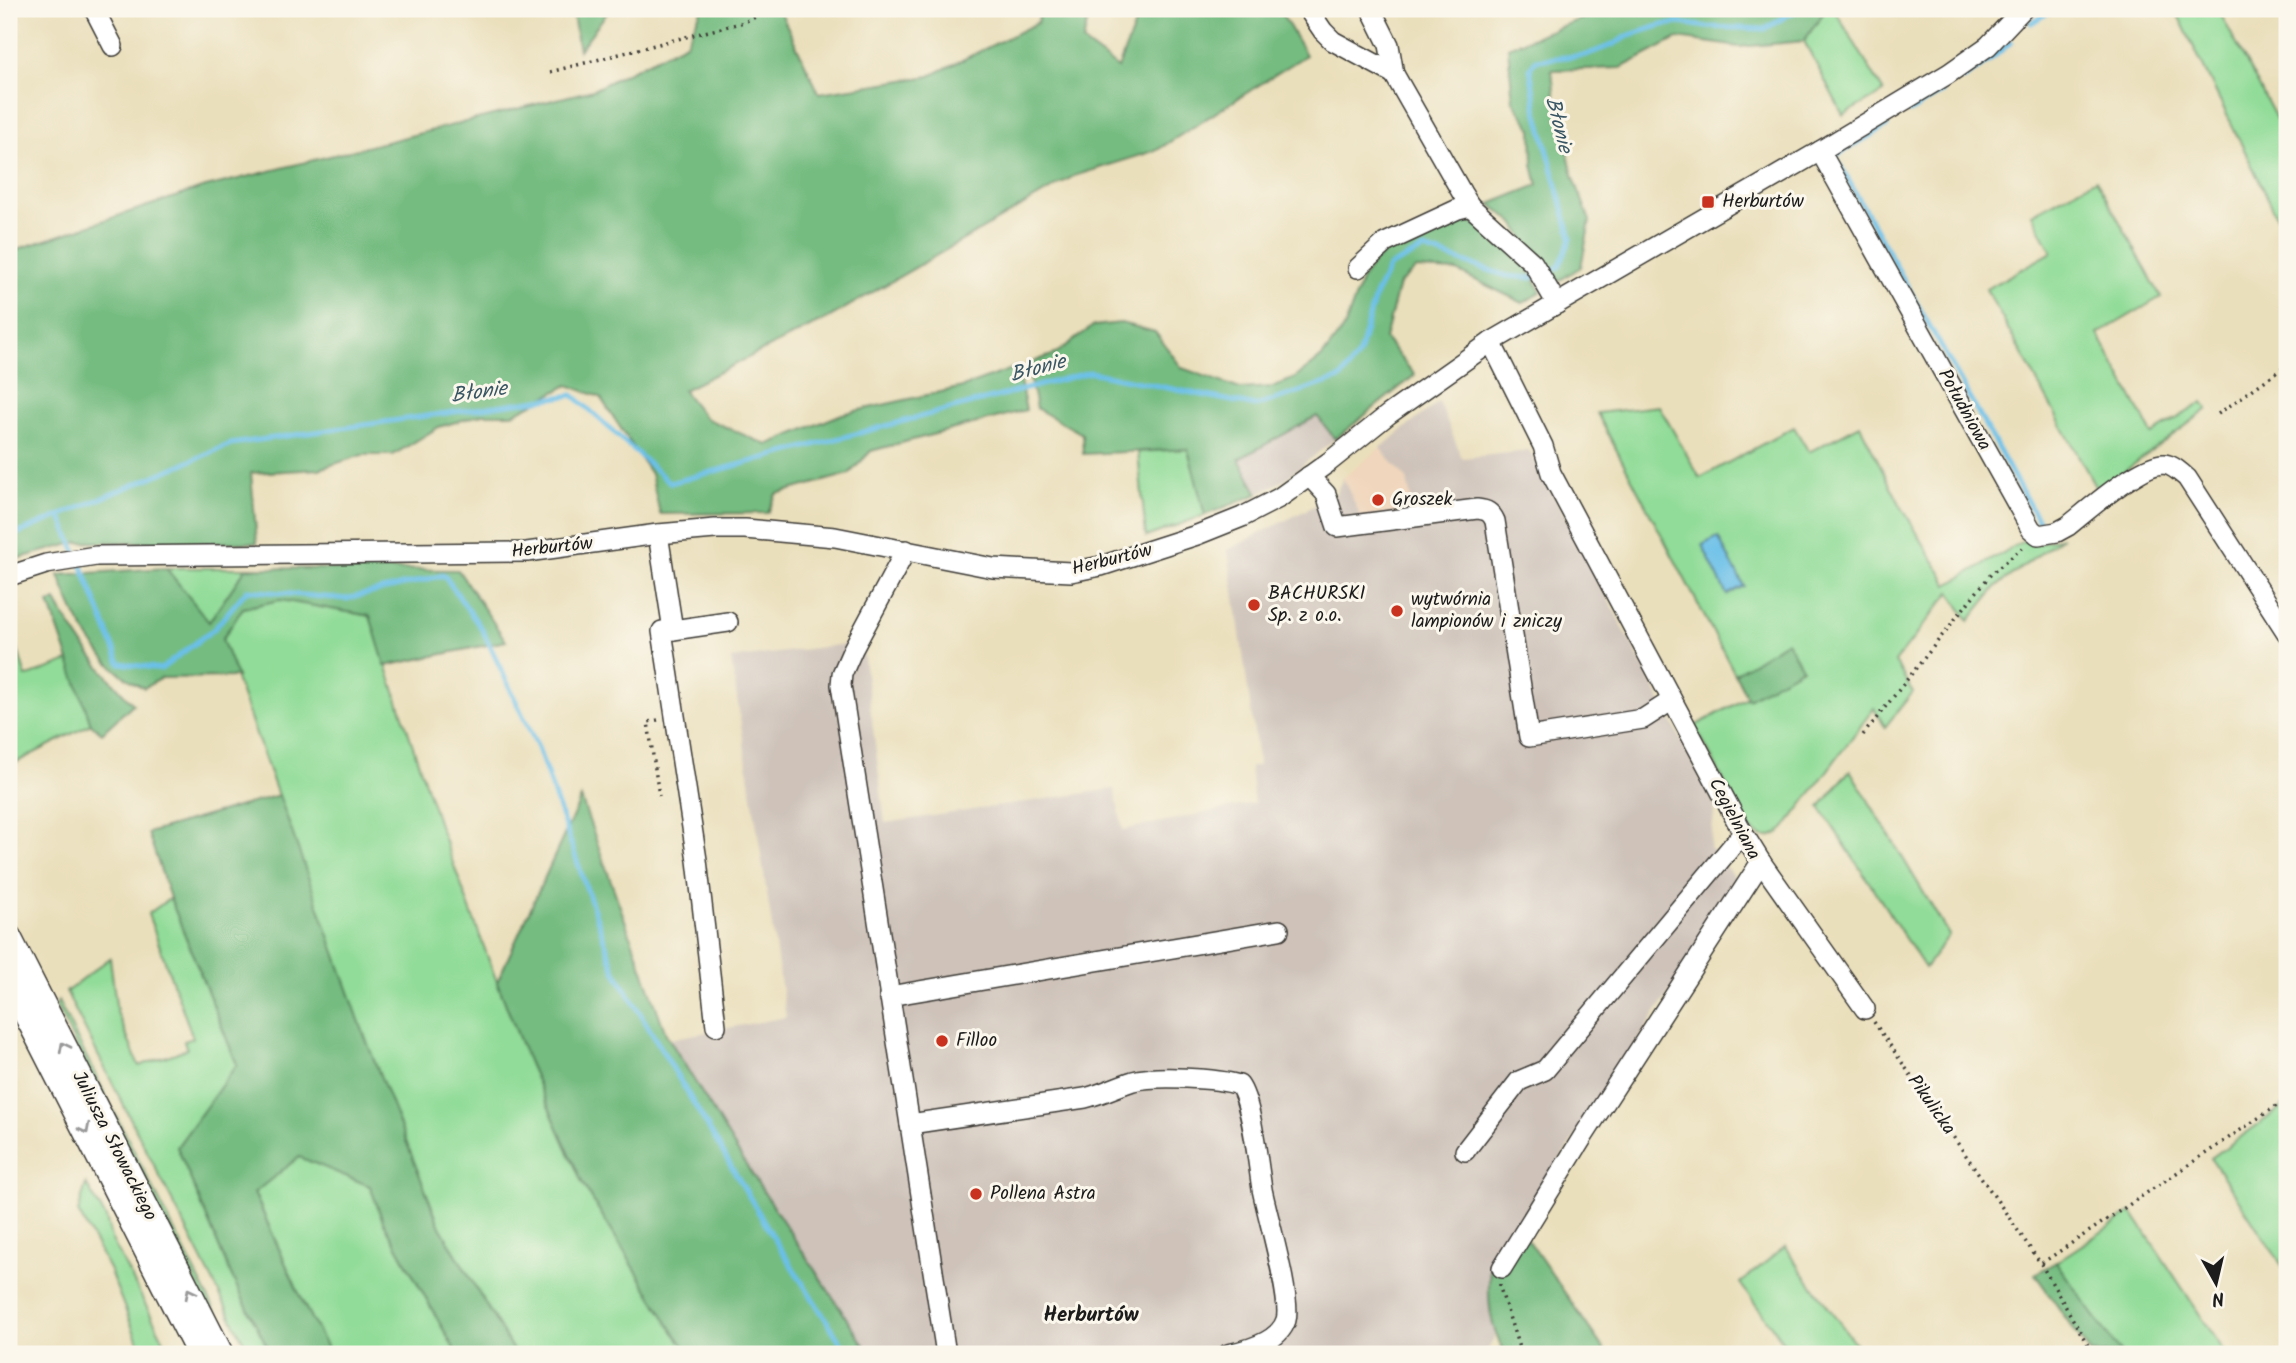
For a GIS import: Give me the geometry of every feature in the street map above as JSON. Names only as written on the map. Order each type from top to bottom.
[{"type":"main road","name":"Juliusza Słowackiego","points":[[9,937],[221,1354]]},
{"type":"main road","name":"Juliusza Słowackiego","points":[[9,981],[199,1354]]},
{"type":"street","points":[[94,9],[113,46]]},
{"type":"street","points":[[1308,9],[1333,41],[1394,74]]},
{"type":"street","points":[[1371,9],[1389,45],[1394,74],[1470,206],[1533,263],[1553,297]]},
{"type":"street","name":"Herburtów","points":[[9,576],[46,564],[96,556],[527,552],[715,529],[769,530],[835,537],[993,568],[1071,572],[1101,566],[1197,535],[1242,517],[1279,498],[1389,414],[1553,297],[1821,151],[1948,74],[1987,46],[2023,9]]},
{"type":"street","name":"Południowa","points":[[1821,151],[2021,513],[2038,535]]},
{"type":"street","points":[[1359,268],[1385,243],[1470,206]]},
{"type":"street","name":"Cegielniana","points":[[1491,342],[1543,446],[1551,473],[1742,833],[1761,862],[1587,1130],[1502,1268]]},
{"type":"street","points":[[2038,535],[2057,532],[2067,526],[2145,468],[2166,464],[2187,478],[2287,633]]},
{"type":"street","points":[[1309,476],[1325,494],[1338,527],[1478,509],[1492,514],[1529,737],[1643,719],[1671,701]]},
{"type":"street","points":[[658,534],[673,630]]},
{"type":"street","points":[[906,550],[853,649],[842,674],[841,685],[946,1354]]},
{"type":"street","points":[[716,1026],[697,860],[662,631],[727,622]]},
{"type":"street","points":[[1465,1151],[1519,1081],[1545,1070],[1742,833]]},
{"type":"street","points":[[1761,862],[1864,1009]]},
{"type":"street","points":[[889,996],[1279,930]]},
{"type":"street","points":[[910,1124],[1085,1098],[1135,1080],[1181,1078],[1217,1080],[1239,1085],[1246,1099],[1287,1313],[1286,1321],[1265,1342],[1228,1354]]},
{"type":"path","points":[[550,72],[744,22],[774,9]]},
{"type":"path","points":[[2218,414],[2287,365]]},
{"type":"path","points":[[1863,735],[1991,574],[2038,535]]},
{"type":"path","points":[[659,796],[648,722],[675,718]]},
{"type":"path","name":"Pikulicka","points":[[1864,1009],[2041,1264],[2093,1354]]},
{"type":"path","points":[[2041,1264],[2287,1099]]},
{"type":"path","points":[[1502,1268],[1500,1288],[1521,1354]]},
{"type":"shaded area","name":"Pollena Astra","points":[[1439,402],[1462,458],[1529,451],[1540,468],[1715,805],[1710,848],[1740,884],[1490,1267],[1488,1293],[1495,1337],[1485,1354],[869,1354],[744,1162],[670,1039],[786,1017],[731,659],[862,642],[885,823],[1114,789],[1123,830],[1254,803],[1250,766],[1259,766],[1228,550],[1335,495],[1343,478],[1361,517],[1413,511],[1407,479],[1380,448]]},
{"type":"shaded area","points":[[1317,416],[1335,439],[1284,480],[1258,494],[1239,459]]},
{"type":"shaded area","points":[[1380,448],[1407,479],[1413,511],[1361,517],[1343,478]]},
{"type":"green space","points":[[572,9],[610,9],[579,50]]},
{"type":"green space","points":[[702,9],[779,9],[819,93],[930,76],[1037,23],[1041,9],[1090,9],[1083,42],[1118,68],[1141,9],[1279,9],[1306,55],[1157,150],[1074,176],[828,318],[683,390],[705,418],[767,445],[842,414],[963,387],[1017,367],[1026,410],[871,451],[849,474],[776,494],[768,513],[660,514],[651,474],[600,397],[568,385],[513,414],[483,414],[439,427],[393,455],[362,455],[319,469],[251,473],[257,543],[78,542],[9,561],[9,252],[202,188],[593,90],[686,43]]},
{"type":"green space","points":[[1645,9],[1826,9],[1804,41],[1739,47],[1678,38],[1621,68],[1552,70],[1555,99],[1573,175],[1590,221],[1581,267],[1554,284],[1514,223],[1490,204],[1538,185],[1533,165],[1532,129],[1513,101],[1508,47],[1591,15]]},
{"type":"green space","points":[[1826,9],[1834,9],[1884,92],[1843,115],[1804,41]]},
{"type":"green space","points":[[2175,9],[2218,9],[2287,139],[2287,237]]},
{"type":"green space","points":[[2096,179],[2161,297],[2098,334],[2152,434],[2203,402],[2208,409],[2098,491],[1986,289],[2052,252],[2032,214]]},
{"type":"green space","points":[[1468,220],[1486,229],[1526,263],[1541,292],[1523,303],[1457,271],[1416,269],[1399,284],[1385,339],[1415,375],[1335,439],[1317,416],[1239,459],[1258,494],[1205,515],[1188,449],[1083,454],[1082,434],[1036,408],[1027,364],[1055,354],[1093,326],[1121,323],[1155,332],[1182,368],[1240,389],[1274,387],[1295,378],[1322,357],[1345,326],[1362,279],[1375,261],[1399,241],[1435,227]]},
{"type":"green space","points":[[1659,406],[1700,478],[1794,427],[1809,452],[1860,425],[1900,504],[1948,585],[2025,540],[2037,544],[2062,537],[1997,586],[1969,621],[1950,592],[1895,662],[1913,692],[1885,727],[1874,708],[1784,829],[1770,837],[1761,836],[1748,827],[1695,726],[1801,668],[1787,642],[1735,674],[1597,413]]},
{"type":"green space","points":[[1188,449],[1205,515],[1146,537],[1138,452]]},
{"type":"green space","points":[[166,568],[246,568],[209,623]]},
{"type":"green space","points":[[166,568],[209,622],[246,568],[458,570],[506,641],[385,666],[370,616],[280,600],[243,608],[222,639],[237,677],[162,678],[144,688],[114,668],[102,655],[72,608],[59,575]]},
{"type":"green space","points":[[280,599],[370,616],[439,825],[529,1063],[583,1184],[673,1331],[690,1354],[515,1354],[440,1227],[365,1037],[222,640],[243,608]]},
{"type":"green space","points":[[56,601],[91,656],[133,704],[102,733],[91,724],[49,603]]},
{"type":"green space","points":[[9,620],[26,677],[71,660],[91,724],[9,766]]},
{"type":"green space","points":[[1787,641],[1802,668],[1748,699],[1735,674]]},
{"type":"green space","points":[[1850,770],[1949,935],[1925,968],[1820,807]]},
{"type":"green space","points":[[279,795],[365,1037],[440,1227],[515,1354],[457,1354],[383,1221],[370,1186],[299,1157],[254,1193],[304,1305],[330,1354],[271,1354],[231,1275],[177,1147],[237,1064],[170,898],[148,833]]},
{"type":"green space","points":[[581,798],[666,1034],[744,1162],[870,1354],[690,1354],[673,1331],[583,1184],[529,1063],[497,982]]},
{"type":"green space","points":[[170,898],[237,1065],[177,1147],[231,1275],[271,1354],[250,1354],[66,992],[110,958],[117,1012],[139,1066],[187,1049],[184,1041],[193,1038],[148,914]]},
{"type":"green space","points":[[58,1001],[237,1354],[232,1354],[56,1006]]},
{"type":"green space","points":[[2287,1104],[2287,1273],[2211,1158]]},
{"type":"green space","points":[[299,1156],[370,1186],[383,1221],[457,1354],[330,1354],[304,1305],[254,1192]]},
{"type":"green space","points":[[86,1184],[106,1218],[111,1238],[171,1354],[143,1354],[109,1269],[78,1212]]},
{"type":"green space","points":[[2132,1212],[2226,1354],[2121,1354],[2056,1262]]},
{"type":"green space","points":[[1527,1238],[1607,1354],[1506,1354],[1496,1334],[1490,1312],[1490,1267]]},
{"type":"green space","points":[[1786,1246],[1863,1354],[1792,1354],[1740,1283]]},
{"type":"green space","points":[[2056,1262],[2121,1354],[2091,1354],[2035,1274]]},
{"type":"water","points":[[1718,537],[1744,586],[1727,595],[1702,545]]},
{"type":"waterway","name":"Błonie","points":[[9,537],[231,444],[573,395],[670,483],[1090,372],[1256,406],[1341,378],[1359,354],[1375,296],[1389,267],[1424,249],[1507,276],[1532,278],[1559,267],[1571,238],[1536,107],[1530,68],[1536,60],[1586,55],[1630,35],[1662,25],[1680,23],[1765,29],[1798,9]]},
{"type":"waterway","points":[[2031,23],[2049,12]]},
{"type":"waterway","points":[[1963,79],[2011,42]]},
{"type":"waterway","points":[[1910,112],[1942,92]]},
{"type":"waterway","points":[[1887,126],[1835,156],[2040,524]]},
{"type":"waterway","points":[[60,515],[77,555]]},
{"type":"waterway","points":[[81,564],[120,663],[161,669],[214,629],[247,590],[346,599],[444,575],[483,631],[538,748],[615,971],[775,1240],[848,1354]]},
{"type":"place","name":"Herburtów","points":[[1708,202]]},
{"type":"place","name":"Groszek","points":[[1378,500]]},
{"type":"place","name":"BACHURSKI Sp. z o.o.","points":[[1254,605]]},
{"type":"place","name":"wytwórnia lampionów i zniczy","points":[[1397,611]]},
{"type":"place","name":"Filloo","points":[[942,1041]]},
{"type":"place","name":"Pollena Astra","points":[[976,1194]]},
{"type":"district","name":"Herburtów","points":[[1091,1315]]}]
